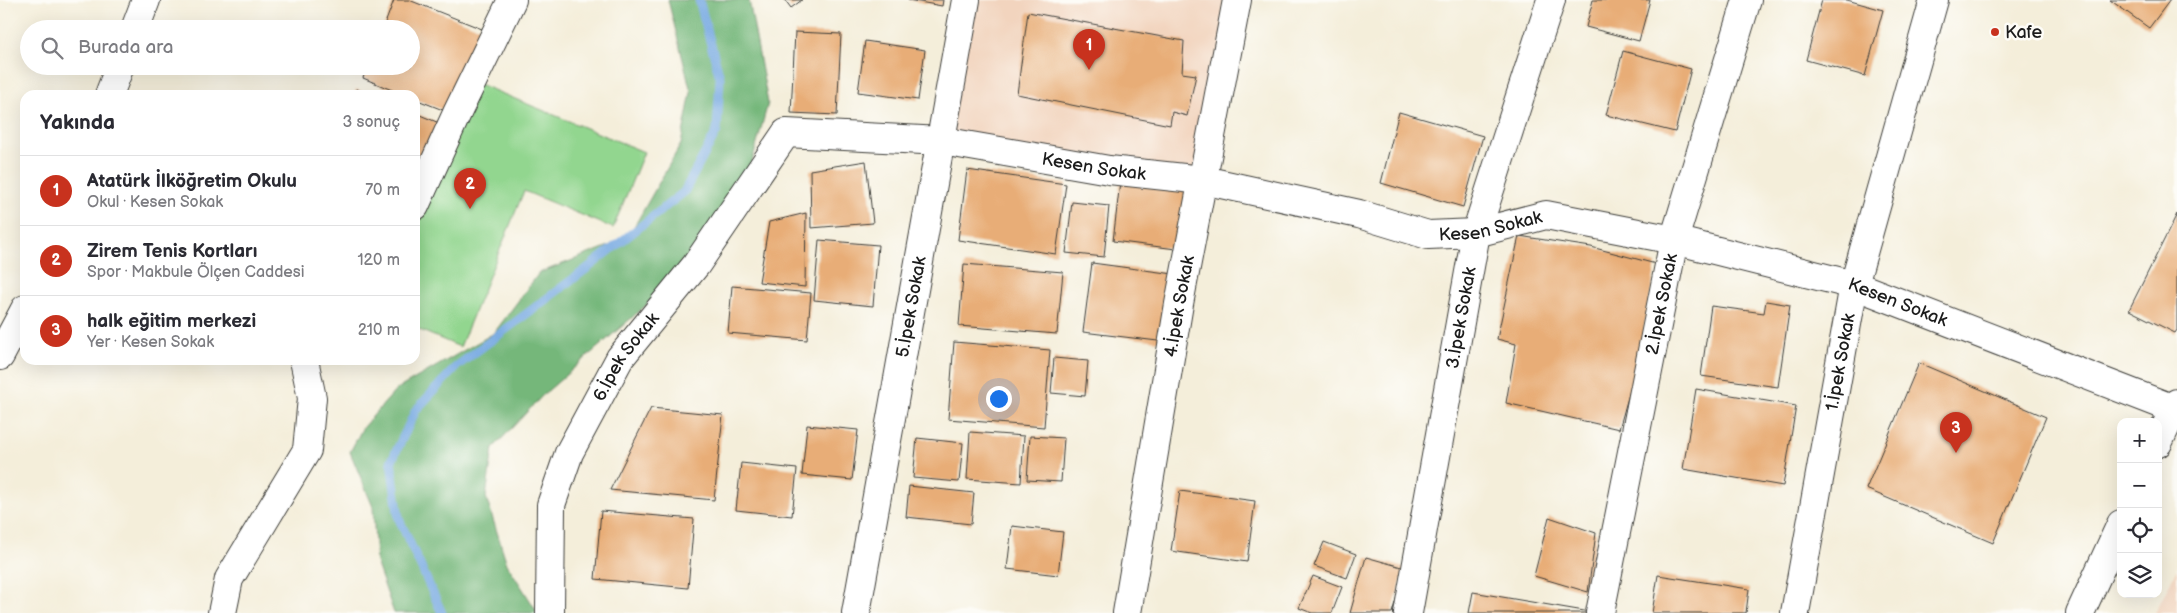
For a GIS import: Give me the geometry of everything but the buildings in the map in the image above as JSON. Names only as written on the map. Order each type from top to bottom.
[{"type":"street","points":[[138,20],[146,0]]},
{"type":"street","points":[[420,195],[458,110],[512,0]]},
{"type":"street","name":"5.İpek Sokak","points":[[856,613],[966,0]]},
{"type":"street","name":"4.İpek Sokak","points":[[1126,613],[1179,304],[1237,0]]},
{"type":"street","name":"3.İpek Sokak","points":[[1408,613],[1476,233],[1551,0]]},
{"type":"street","name":"2.İpek Sokak","points":[[1600,613],[1674,240],[1747,0]]},
{"type":"street","name":"1.İpek Sokak","points":[[1795,613],[1854,285],[1934,0]]},
{"type":"street","points":[[111,90],[117,75]]},
{"type":"street","name":"Kesen Sokak","points":[[786,133],[942,141],[1109,170],[1203,180],[1359,214],[1428,235],[1476,233],[1546,215],[1674,240],[1854,285],[2175,406]]},
{"type":"street","name":"6.İpek Sokak","points":[[550,613],[551,505],[569,454],[620,358],[696,265],[786,133]]},
{"type":"street","points":[[0,356],[20,318]]},
{"type":"street","points":[[222,613],[229,580],[308,450],[312,398],[311,365]]},
{"type":"street","points":[[2162,434],[2175,406]]},
{"type":"street","points":[[2080,613],[2117,533]]},
{"type":"shaded area","points":[[977,0],[1229,0],[1202,187],[942,141]]},
{"type":"shaded area","points":[[2177,569],[2177,613],[2155,613]]},
{"type":"green space","points":[[668,0],[749,0],[768,103],[745,188],[704,255],[543,395],[493,448],[486,497],[507,564],[538,613],[394,613],[376,562],[373,507],[350,452],[363,427],[397,389],[494,333],[539,273],[627,239],[681,144],[691,92]]},
{"type":"green space","points":[[474,82],[644,152],[613,228],[524,191],[460,347],[420,330],[420,215]]},
{"type":"waterway","points":[[442,613],[399,519],[391,462],[416,410],[457,366],[589,267],[684,192],[717,131],[720,78],[699,0]]},
{"type":"place","name":"Kafe","points":[[1995,32]]},
{"type":"place","name":"Atatürk İlköğretim Okulu","points":[[1089,70]]},
{"type":"place","name":"Zirem Tenis Kortları","points":[[470,209]]},
{"type":"place","name":"halk eğitim merkezi","points":[[1956,453]]}]
